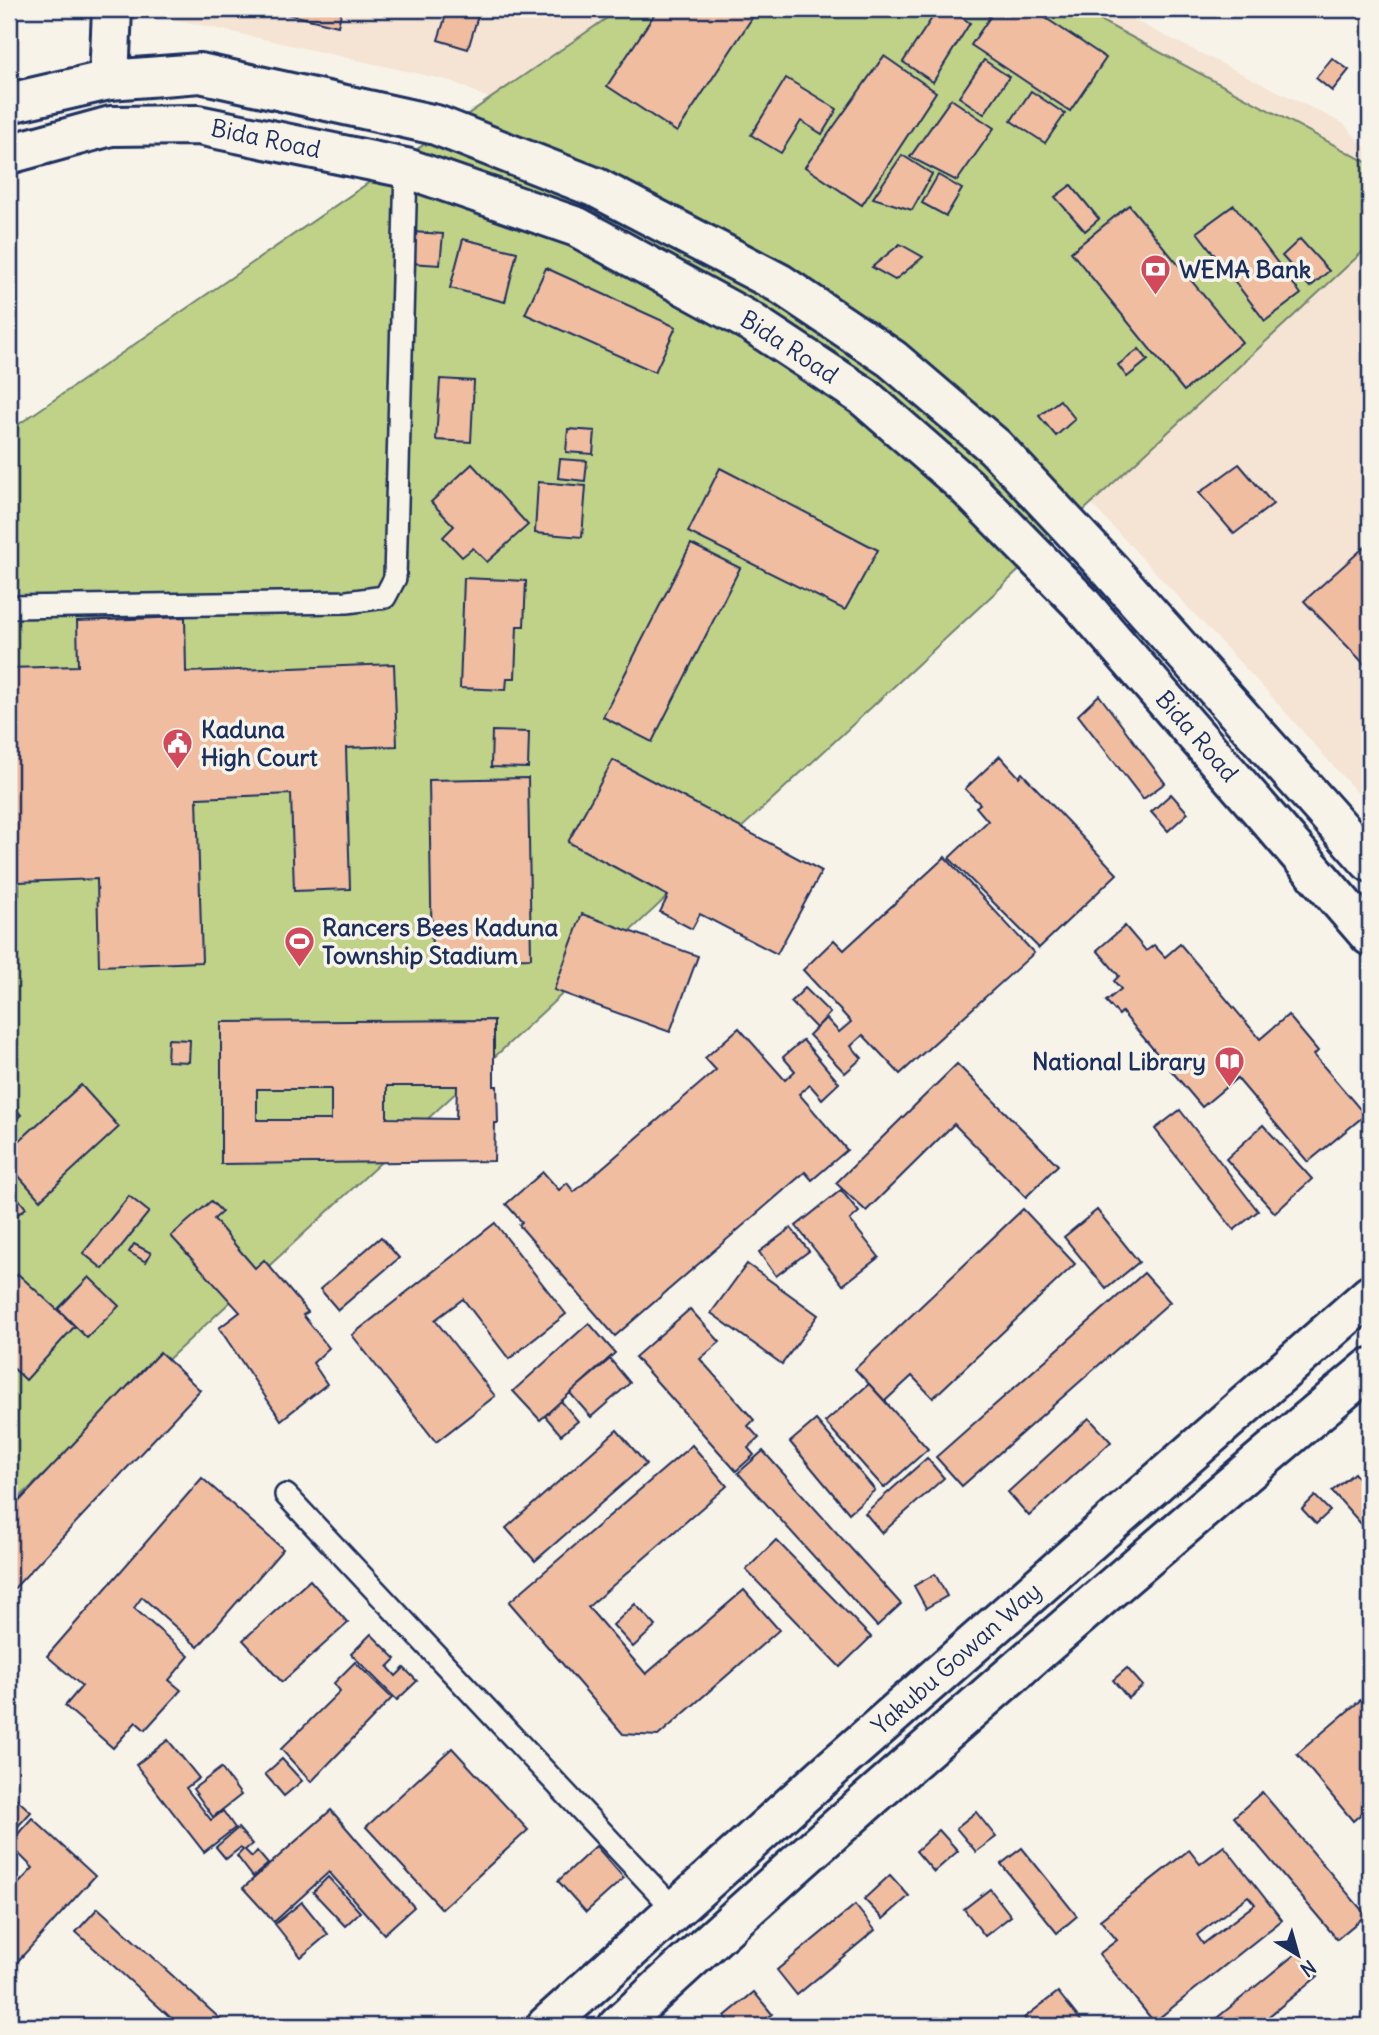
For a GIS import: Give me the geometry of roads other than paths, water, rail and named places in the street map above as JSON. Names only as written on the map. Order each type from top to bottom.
[{"type":"street","points":[[109,80],[112,9]]},
{"type":"street","name":"Bida Road","points":[[9,103],[109,80],[200,73],[436,125],[597,188],[779,283],[892,359],[995,447],[1112,572],[1370,862]]},
{"type":"street","name":"Bida Road","points":[[9,153],[111,126],[198,125],[406,168],[578,227],[751,322],[863,396],[965,485],[1080,603],[1370,936]]},
{"type":"street","name":"Yakubu Gowan Way","points":[[546,2026],[838,1763],[1370,1295]]},
{"type":"street","name":"Yakubu Gowan Way","points":[[618,2026],[1109,1589],[1370,1368]]},
{"type":"lane","points":[[9,607],[347,602],[385,597],[395,578],[406,168]]},
{"type":"lane","points":[[286,1495],[674,1910]]},
{"type":"place","name":"WEMA Bank","points":[[1156,297]]},
{"type":"place","name":"Kaduna High Court","points":[[178,771]]},
{"type":"place","name":"Rancers Bees Kaduna Township Stadium","points":[[299,969]]},
{"type":"place","name":"National Library","points":[[1229,1089]]}]
